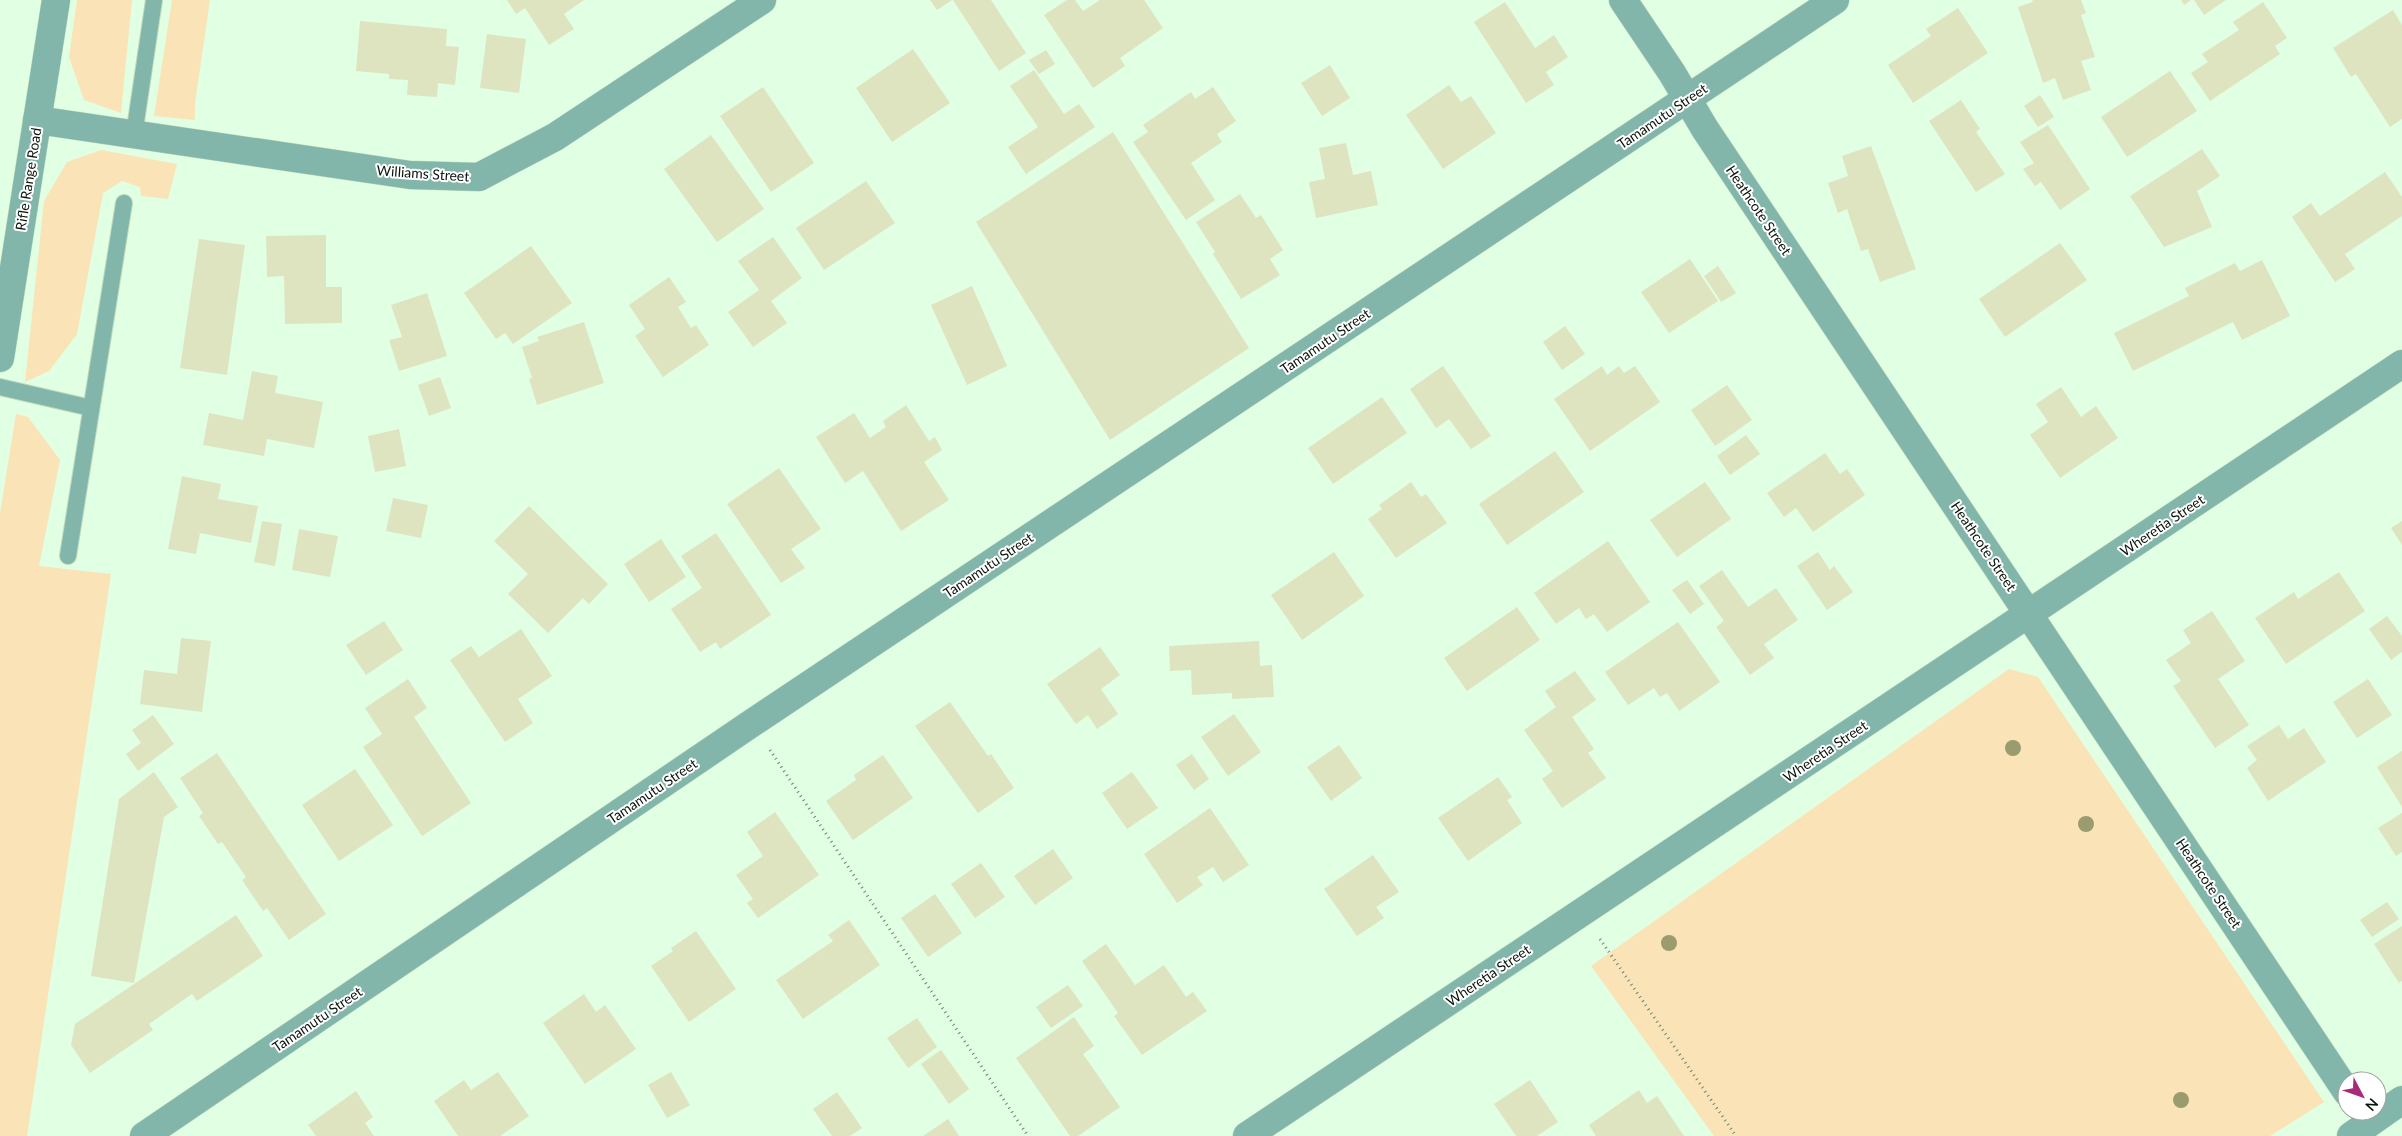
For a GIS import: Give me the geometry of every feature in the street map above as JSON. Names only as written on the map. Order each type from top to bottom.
[{"type":"street","name":"Rifle Range Road","points":[[0,358],[56,0]]},
{"type":"street","name":"Williams Street","points":[[38,120],[410,175],[479,177],[555,137],[762,0]]},
{"type":"street","name":"Heathcote Street","points":[[1623,0],[2337,1077]]},
{"type":"street","name":"Tamamutu Street","points":[[144,1136],[752,723],[1836,0]]},
{"type":"street","name":"Wheretia Street","points":[[1248,1136],[2402,364]]},
{"type":"street","points":[[2364,1127],[2402,1100]]},
{"type":"lane","points":[[134,135],[154,0]]},
{"type":"lane","points":[[68,556],[124,203]]},
{"type":"lane","points":[[0,387],[91,408]]},
{"type":"path","points":[[752,723],[1028,1136]]},
{"type":"path","points":[[1582,912],[1736,1136]]},
{"type":"shaded area","points":[[77,0],[132,0],[121,113],[84,100],[69,57]]},
{"type":"shaded area","points":[[172,0],[210,0],[195,103],[195,120],[154,116]]},
{"type":"shaded area","points":[[101,150],[177,164],[168,199],[141,196],[140,187],[122,181],[103,193],[77,334],[49,371],[25,382],[44,201],[67,162]]},
{"type":"shaded area","points":[[16,414],[28,417],[60,460],[39,566],[111,574],[27,1136],[0,1136],[0,513]]},
{"type":"shaded area","points":[[2009,669],[2038,677],[2324,1102],[2270,1136],[1714,1136],[1591,966]]},
{"type":"building","points":[[507,0],[584,0],[564,14],[574,29],[549,45],[525,8],[516,14]]},
{"type":"building","points":[[930,0],[952,0],[937,10]]},
{"type":"building","points":[[953,0],[991,0],[1026,53],[999,71]]},
{"type":"building","points":[[1067,0],[1075,0],[1083,11],[1100,0],[1144,0],[1163,28],[1120,58],[1125,66],[1093,88],[1044,15]]},
{"type":"building","points":[[2033,0],[2081,0],[2086,13],[2081,15],[2095,57],[2081,61],[2091,90],[2063,100],[2055,78],[2043,83],[2018,7]]},
{"type":"building","points":[[2181,0],[2191,0],[2184,5]]},
{"type":"building","points":[[2194,0],[2226,0],[2204,15]]},
{"type":"building","points":[[1505,2],[1535,48],[1554,35],[1568,57],[1546,72],[1554,85],[1526,103],[1474,22]]},
{"type":"building","points":[[2263,2],[2287,38],[2275,46],[2280,54],[2210,101],[2191,73],[2208,62],[2202,54],[2239,30],[2233,22]]},
{"type":"building","points":[[1958,8],[1988,53],[1913,103],[1888,65],[1931,36],[1926,29]]},
{"type":"building","points":[[2393,10],[2402,25],[2402,119],[2390,127],[2356,74],[2351,77],[2333,48]]},
{"type":"building","points":[[360,21],[447,29],[446,46],[459,47],[455,85],[438,83],[437,97],[407,95],[408,80],[389,79],[389,74],[356,71]]},
{"type":"building","points":[[487,34],[526,39],[519,93],[480,88]]},
{"type":"building","points":[[913,49],[950,103],[892,142],[856,88]]},
{"type":"building","points":[[1046,50],[1055,64],[1039,74],[1029,60]]},
{"type":"building","points":[[1330,65],[1350,98],[1322,116],[1301,83]]},
{"type":"building","points":[[1034,70],[1064,114],[1079,104],[1095,127],[1026,174],[1008,147],[1038,127],[1010,86]]},
{"type":"building","points":[[2170,71],[2197,111],[2127,157],[2101,117]]},
{"type":"building","points":[[1449,85],[1461,102],[1471,96],[1496,133],[1443,169],[1406,115]]},
{"type":"building","points":[[763,87],[814,163],[771,192],[720,116]]},
{"type":"building","points":[[1213,87],[1236,121],[1217,134],[1222,142],[1191,163],[1215,200],[1186,220],[1133,142],[1148,132],[1143,125],[1191,92],[1195,99]]},
{"type":"building","points":[[2040,95],[2054,117],[2038,127],[2024,106]]},
{"type":"building","points":[[1961,100],[1980,129],[1976,132],[2005,174],[1976,192],[1929,121]]},
{"type":"building","points":[[2048,125],[2090,189],[2060,210],[2041,182],[2035,186],[2023,169],[2034,163],[2020,142]]},
{"type":"building","points":[[1113,132],[1249,348],[1110,440],[976,222]]},
{"type":"building","points":[[711,135],[764,209],[717,242],[664,169]]},
{"type":"building","points":[[1346,143],[1353,175],[1371,171],[1378,205],[1316,218],[1309,182],[1325,179],[1319,148]]},
{"type":"building","points":[[1871,146],[1916,269],[1880,282],[1868,249],[1861,251],[1847,209],[1838,213],[1828,183],[1848,176],[1842,156]]},
{"type":"building","points":[[2202,149],[2220,176],[2197,191],[2212,227],[2164,247],[2130,196]]},
{"type":"building","points":[[2385,172],[2402,197],[2402,216],[2345,254],[2355,269],[2335,282],[2292,217],[2311,203],[2320,216]]},
{"type":"building","points":[[866,181],[895,223],[824,270],[796,228]]},
{"type":"building","points":[[1240,194],[1256,218],[1261,215],[1283,250],[1270,259],[1280,275],[1241,299],[1196,222]]},
{"type":"building","points":[[326,235],[326,287],[342,287],[342,323],[285,324],[284,276],[267,277],[266,236]]},
{"type":"building","points":[[773,237],[802,278],[771,301],[787,323],[753,347],[728,312],[759,290],[738,261]]},
{"type":"building","points":[[199,239],[245,245],[227,375],[180,368]]},
{"type":"building","points":[[2060,243],[2087,280],[2005,337],[1979,299]]},
{"type":"building","points":[[531,246],[572,303],[513,344],[505,333],[496,339],[464,293]]},
{"type":"building","points":[[1690,259],[1718,301],[1669,333],[1641,292]]},
{"type":"building","points":[[2262,260],[2290,316],[2242,340],[2233,322],[2133,371],[2114,333],[2189,296],[2185,288],[2235,263],[2240,271]]},
{"type":"building","points":[[1718,266],[1736,293],[1721,302],[1704,276]]},
{"type":"building","points":[[669,277],[686,302],[678,307],[691,328],[696,325],[709,345],[663,377],[635,336],[645,329],[629,305]]},
{"type":"building","points":[[972,286],[1007,366],[967,385],[931,305]]},
{"type":"building","points":[[427,293],[447,356],[399,371],[389,340],[402,337],[391,305]]},
{"type":"building","points":[[584,322],[604,383],[537,405],[529,379],[532,378],[522,347],[539,341],[537,337]]},
{"type":"building","points":[[1565,326],[1585,354],[1562,370],[1543,342]]},
{"type":"building","points":[[1443,366],[1491,436],[1471,449],[1449,419],[1436,428],[1410,389]]},
{"type":"building","points":[[1602,366],[1607,375],[1619,366],[1624,373],[1635,366],[1660,402],[1590,451],[1554,399]]},
{"type":"building","points":[[252,371],[278,376],[275,393],[323,402],[314,448],[267,439],[264,456],[203,445],[209,413],[243,420]]},
{"type":"building","points":[[440,377],[451,408],[429,416],[418,385]]},
{"type":"building","points":[[1727,385],[1752,420],[1715,446],[1691,410]]},
{"type":"building","points":[[2061,387],[2081,417],[2096,406],[2118,438],[2060,478],[2030,435],[2048,422],[2036,404]]},
{"type":"building","points":[[1382,397],[1407,433],[1333,484],[1308,448]]},
{"type":"building","points":[[906,405],[929,441],[935,437],[942,450],[924,462],[949,500],[901,531],[863,471],[845,483],[816,437],[854,413],[870,438],[886,427],[883,421]]},
{"type":"building","points":[[399,429],[406,466],[375,472],[368,436]]},
{"type":"building","points":[[1746,435],[1760,454],[1730,475],[1717,456]]},
{"type":"building","points":[[1555,451],[1584,492],[1507,545],[1479,504]]},
{"type":"building","points":[[1825,453],[1840,474],[1847,469],[1865,495],[1813,532],[1796,508],[1784,517],[1767,493]]},
{"type":"building","points":[[779,468],[821,529],[791,549],[805,568],[781,583],[727,504]]},
{"type":"building","points":[[182,476],[221,484],[218,499],[258,506],[251,543],[200,533],[196,554],[168,549]]},
{"type":"building","points":[[1411,482],[1421,497],[1426,494],[1447,523],[1396,558],[1368,519],[1382,509],[1379,505]]},
{"type":"building","points":[[1705,482],[1731,519],[1677,557],[1650,520]]},
{"type":"building","points":[[393,498],[428,505],[421,538],[386,531]]},
{"type":"building","points":[[529,506],[608,584],[589,604],[583,598],[548,633],[508,594],[528,574],[494,541]]},
{"type":"building","points":[[262,521],[282,524],[275,566],[254,562]]},
{"type":"building","points":[[2402,521],[2402,545],[2391,528]]},
{"type":"building","points":[[299,529],[338,536],[330,577],[292,570]]},
{"type":"building","points":[[716,533],[771,615],[720,649],[716,642],[700,652],[671,609],[702,588],[681,556]]},
{"type":"building","points":[[661,539],[686,577],[649,602],[624,564]]},
{"type":"building","points":[[1608,541],[1650,602],[1607,632],[1594,614],[1586,619],[1579,608],[1556,624],[1534,593]]},
{"type":"building","points":[[1334,552],[1364,596],[1302,640],[1271,595]]},
{"type":"building","points":[[1818,552],[1830,570],[1834,566],[1853,592],[1827,610],[1797,566]]},
{"type":"building","points":[[1722,570],[1748,607],[1776,588],[1798,620],[1764,644],[1774,658],[1750,675],[1716,627],[1724,621],[1699,586]]},
{"type":"building","points":[[2339,572],[2365,611],[2286,664],[2255,618],[2294,592],[2298,599]]},
{"type":"building","points":[[1687,580],[1704,604],[1690,614],[1672,590]]},
{"type":"building","points":[[1517,607],[1540,640],[1467,691],[1444,658]]},
{"type":"building","points":[[2212,611],[2245,661],[2218,679],[2249,725],[2215,748],[2173,686],[2181,681],[2166,660],[2191,643],[2183,630]]},
{"type":"building","points":[[2387,616],[2402,636],[2402,652],[2391,660],[2369,629]]},
{"type":"building","points":[[384,621],[403,650],[366,675],[346,645]]},
{"type":"building","points":[[1678,622],[1720,682],[1679,711],[1667,693],[1660,697],[1654,688],[1628,705],[1605,672]]},
{"type":"building","points":[[521,629],[552,676],[518,699],[533,723],[505,742],[450,660],[471,646],[479,657]]},
{"type":"building","points":[[181,638],[211,641],[202,712],[140,704],[144,670],[177,674]]},
{"type":"building","points":[[1259,641],[1260,666],[1272,665],[1274,697],[1232,699],[1232,693],[1192,695],[1191,670],[1170,671],[1169,646]]},
{"type":"building","points":[[1100,647],[1120,675],[1101,689],[1118,714],[1097,729],[1088,715],[1076,724],[1047,684]]},
{"type":"building","points":[[1575,671],[1596,700],[1572,717],[1594,749],[1588,753],[1606,778],[1562,808],[1542,779],[1553,771],[1524,730],[1556,707],[1545,691]]},
{"type":"building","points":[[408,679],[427,708],[414,717],[471,803],[422,836],[363,747],[382,734],[365,708]]},
{"type":"building","points":[[2368,679],[2392,715],[2357,738],[2333,702]]},
{"type":"building","points":[[950,702],[988,756],[991,754],[1014,788],[978,813],[915,726]]},
{"type":"building","points":[[1234,714],[1261,752],[1228,776],[1201,737]]},
{"type":"building","points":[[153,715],[174,744],[138,771],[126,754],[141,743],[132,730]]},
{"type":"building","points":[[2279,725],[2288,739],[2304,728],[2326,762],[2268,801],[2247,768],[2257,760],[2247,746]]},
{"type":"building","points":[[1339,745],[1362,778],[1331,801],[1307,767]]},
{"type":"building","points":[[2402,751],[2402,807],[2377,767]]},
{"type":"building","points":[[217,753],[326,914],[289,940],[267,908],[263,911],[242,880],[246,877],[222,842],[218,844],[199,816],[203,813],[180,778]]},
{"type":"building","points":[[1192,754],[1209,779],[1194,790],[1176,765]]},
{"type":"building","points":[[883,755],[913,798],[853,840],[826,801],[856,780],[854,775]]},
{"type":"building","points":[[355,769],[393,825],[339,861],[302,805]]},
{"type":"building","points":[[154,772],[178,807],[164,817],[134,983],[91,976],[119,799]]},
{"type":"building","points":[[1132,772],[1158,808],[1127,829],[1102,793]]},
{"type":"building","points":[[1498,777],[1512,797],[1507,800],[1522,823],[1468,861],[1438,818]]},
{"type":"building","points":[[1210,808],[1249,865],[1223,882],[1213,867],[1197,877],[1203,885],[1177,903],[1144,854]]},
{"type":"building","points":[[775,812],[819,875],[758,918],[747,903],[753,899],[736,875],[763,856],[747,832]]},
{"type":"building","points":[[2402,813],[2402,852],[2396,856],[2378,828]]},
{"type":"building","points":[[1053,849],[1073,878],[1035,905],[1014,876]]},
{"type":"building","points":[[1373,855],[1399,892],[1376,907],[1384,918],[1357,936],[1324,889]]},
{"type":"building","points":[[981,863],[1005,897],[975,918],[951,884]]},
{"type":"building","points":[[935,894],[962,933],[928,957],[901,918]]},
{"type":"building","points":[[2387,902],[2399,919],[2372,937],[2360,920]]},
{"type":"building","points":[[236,915],[263,956],[197,1001],[192,994],[149,1024],[153,1030],[90,1073],[71,1045],[75,1024]]},
{"type":"building","points":[[849,920],[880,965],[803,1019],[776,980],[833,941],[828,935]]},
{"type":"building","points":[[2402,926],[2402,981],[2399,983],[2374,944]]},
{"type":"building","points":[[696,931],[736,989],[689,1022],[651,966],[673,951],[671,948]]},
{"type":"building","points":[[1106,944],[1135,985],[1164,965],[1186,997],[1193,992],[1207,1011],[1142,1055],[1114,1016],[1118,1013],[1082,961]]},
{"type":"building","points":[[1068,985],[1083,1006],[1051,1028],[1036,1007]]},
{"type":"building","points":[[584,994],[596,1012],[605,1005],[636,1049],[585,1084],[543,1023]]},
{"type":"building","points":[[1074,1017],[1094,1046],[1083,1054],[1120,1107],[1078,1136],[1070,1136],[1016,1058]]},
{"type":"building","points":[[917,1018],[937,1047],[908,1068],[887,1038]]},
{"type":"building","points":[[941,1050],[969,1089],[949,1104],[921,1064]]},
{"type":"building","points":[[498,1072],[529,1116],[500,1136],[458,1136],[434,1101],[464,1080],[471,1090]]},
{"type":"building","points":[[671,1072],[690,1105],[667,1118],[648,1085]]},
{"type":"building","points":[[1530,1080],[1558,1122],[1537,1136],[1516,1136],[1494,1104]]},
{"type":"building","points":[[1639,1090],[1647,1103],[1657,1096],[1684,1136],[1596,1136],[1589,1125]]},
{"type":"building","points":[[356,1091],[373,1117],[365,1123],[374,1136],[316,1136],[308,1125]]},
{"type":"building","points":[[837,1092],[862,1128],[850,1136],[832,1136],[813,1109]]},
{"type":"building","points":[[948,1119],[959,1136],[923,1136]]}]
